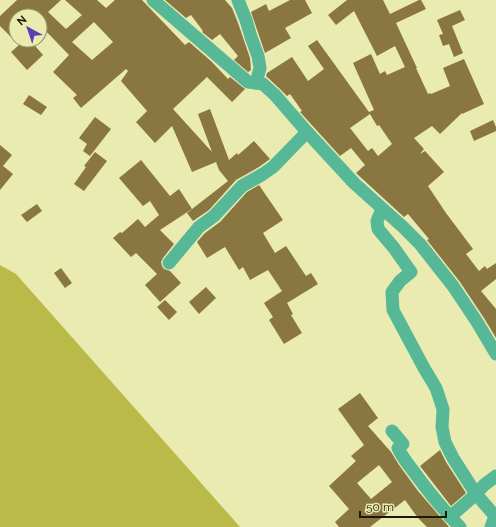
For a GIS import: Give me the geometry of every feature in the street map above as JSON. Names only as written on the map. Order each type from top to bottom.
[{"type":"street","points":[[153,0],[248,82],[263,84],[275,95],[354,183],[420,244],[437,265],[477,322],[496,354]]},
{"type":"street","points":[[238,0],[258,56],[260,68],[256,83]]},
{"type":"street","points":[[169,262],[199,228],[214,216],[242,186],[273,167],[307,132]]},
{"type":"street","points":[[382,209],[377,221],[378,229],[411,272],[400,281],[392,292],[393,310],[436,388],[443,409],[442,427],[445,442],[453,458],[476,494],[494,516],[491,527]]},
{"type":"street","points":[[392,431],[403,444],[398,448],[401,454],[424,486],[454,523],[476,494],[496,476]]},
{"type":"shaded area","points":[[0,265],[16,274],[240,527],[0,527]]},
{"type":"building","points":[[17,0],[61,0],[48,12],[48,8],[8,8]]},
{"type":"building","points":[[65,0],[97,0],[106,8],[115,0],[142,0],[185,45],[189,42],[211,61],[228,79],[230,77],[245,89],[232,102],[207,77],[173,109],[212,152],[198,114],[210,109],[229,160],[237,153],[238,155],[254,141],[270,159],[236,180],[209,210],[193,221],[187,213],[228,181],[219,170],[216,162],[192,172],[172,126],[155,143],[136,122],[147,111],[121,81],[128,71],[126,69],[81,108],[73,98],[77,95],[53,72],[69,55],[48,33],[48,12],[66,29],[82,15]],"holes":[[[94,22],[113,42],[92,60],[72,42]]]},
{"type":"building","points":[[165,0],[225,0],[232,8],[238,23],[250,58],[251,70],[248,72],[234,60],[238,56],[220,34],[212,40],[202,32],[203,31],[191,15],[186,18]]},
{"type":"building","points":[[290,0],[305,0],[312,13],[285,28],[291,38],[265,53],[251,12],[266,4],[269,11]]},
{"type":"building","points":[[347,0],[383,0],[390,14],[421,0],[426,9],[396,23],[428,94],[450,86],[443,68],[464,59],[484,104],[462,113],[440,134],[432,126],[414,138],[424,149],[420,154],[425,151],[444,172],[428,186],[473,249],[466,254],[479,271],[485,266],[487,269],[496,263],[496,279],[481,291],[496,309],[496,338],[460,282],[427,240],[429,239],[408,214],[404,217],[356,173],[365,165],[351,148],[340,156],[300,112],[302,111],[290,94],[287,96],[266,76],[267,73],[292,57],[308,81],[324,69],[308,46],[317,40],[369,112],[374,110],[353,63],[371,54],[380,74],[385,71],[387,75],[405,67],[395,46],[377,56],[354,11],[336,25],[328,15]],"holes":[[[370,114],[377,126],[379,125],[392,144],[378,156],[372,148],[368,151],[350,128]]]},
{"type":"building","points":[[8,8],[8,34],[0,26],[0,16]]},
{"type":"building","points":[[460,10],[465,20],[452,26],[463,53],[454,57],[449,44],[443,46],[439,35],[443,34],[437,20]]},
{"type":"building","points":[[16,48],[37,48],[43,55],[27,70],[11,52]]},
{"type":"building","points":[[29,95],[47,107],[41,115],[23,104]]},
{"type":"building","points":[[95,117],[111,129],[90,156],[83,151],[87,144],[79,138]]},
{"type":"building","points":[[493,120],[496,131],[474,141],[470,131]]},
{"type":"building","points":[[0,145],[12,155],[3,166],[13,174],[0,190]]},
{"type":"building","points":[[95,152],[107,161],[84,191],[74,184],[86,167],[84,166]]},
{"type":"building","points":[[141,160],[170,196],[179,189],[192,209],[160,230],[174,244],[163,258],[161,262],[162,266],[164,269],[170,271],[181,283],[160,302],[145,285],[157,274],[136,253],[131,257],[113,238],[120,232],[122,233],[138,219],[145,227],[159,215],[150,201],[143,206],[119,178]]},
{"type":"building","points":[[259,185],[283,220],[263,233],[275,253],[286,246],[306,276],[311,273],[318,284],[287,303],[293,314],[291,315],[302,333],[284,344],[269,320],[273,317],[264,303],[282,291],[268,270],[250,280],[243,267],[239,270],[225,247],[207,258],[197,242],[205,233],[220,222],[247,192]]},
{"type":"building","points":[[37,204],[42,211],[27,222],[21,215]]},
{"type":"building","points":[[61,268],[72,283],[65,288],[54,273]]},
{"type":"building","points":[[206,287],[216,298],[199,314],[189,302]]},
{"type":"building","points":[[165,300],[177,312],[169,320],[157,307]]},
{"type":"building","points":[[360,393],[378,418],[368,426],[391,452],[418,491],[449,527],[427,527],[418,518],[405,500],[370,527],[339,527],[335,522],[349,509],[329,486],[356,461],[351,456],[364,445],[338,409]],"holes":[[[379,465],[392,482],[371,499],[357,483]]]},
{"type":"building","points":[[440,450],[466,493],[451,506],[420,466]]}]
